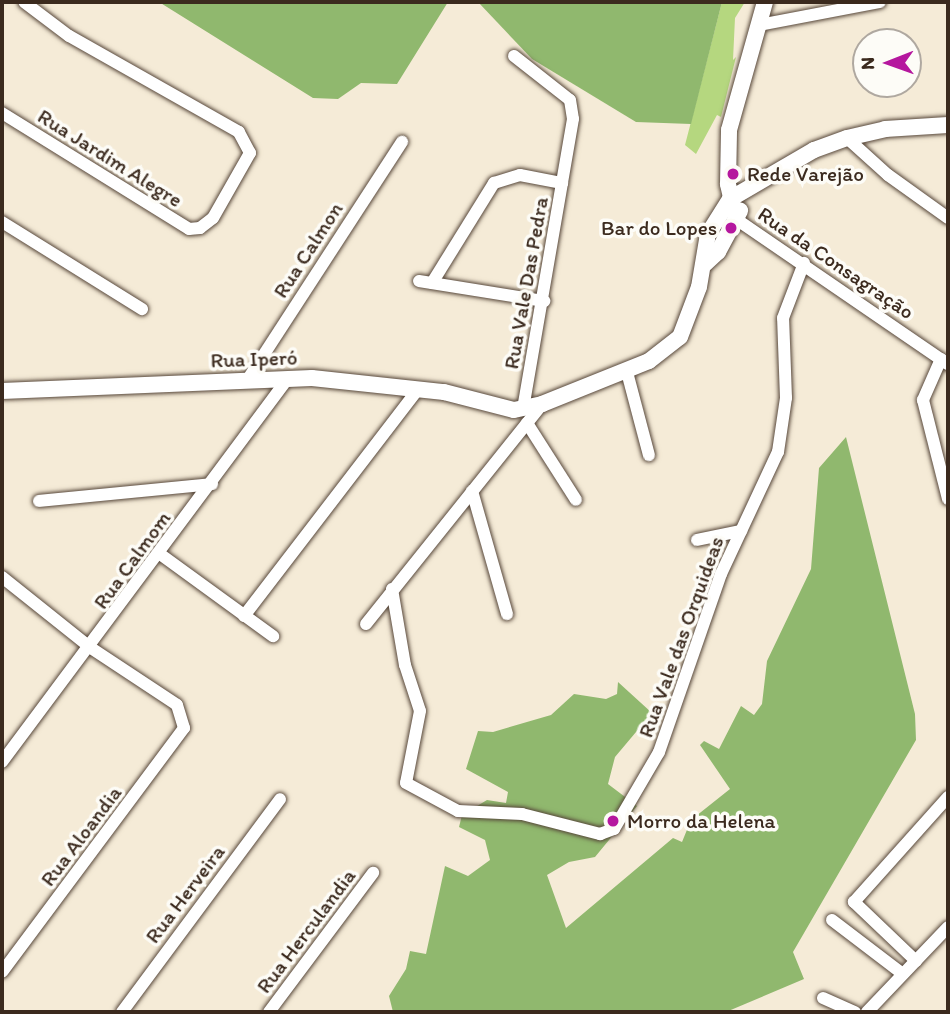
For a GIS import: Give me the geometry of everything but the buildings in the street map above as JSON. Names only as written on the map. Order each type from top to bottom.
[{"type":"street","name":"Rua Jardim Alegre","points":[[3,115],[174,221],[201,228],[218,212],[247,162],[246,138],[69,36],[24,2]]},
{"type":"street","points":[[736,219],[730,199],[729,131],[765,2]]},
{"type":"street","points":[[760,25],[880,2]]},
{"type":"street","points":[[514,56],[570,100],[573,119],[562,183]]},
{"type":"street","points":[[705,264],[708,234],[730,199],[750,190],[814,150],[847,138],[885,129],[948,125]]},
{"type":"street","points":[[847,138],[948,218]]},
{"type":"street","name":"Rua Calmon","points":[[248,379],[402,142]]},
{"type":"street","name":"Rua Vale Das Pedra","points":[[525,416],[544,301],[562,183],[520,175],[494,183],[426,282],[544,301]]},
{"type":"street","points":[[705,264],[718,252],[750,190]]},
{"type":"street","name":"Rua da Consagração","points":[[736,219],[945,362]]},
{"type":"street","points":[[2,222],[142,309]]},
{"type":"street","name":"Rua Vale das Orquideas","points":[[392,589],[405,665],[420,711],[405,787],[458,811],[522,814],[600,834],[614,829],[622,819],[676,713],[721,574],[778,452],[786,398],[783,317],[804,263]]},
{"type":"street","name":"Rua Iperó","points":[[2,391],[288,378],[419,388],[525,416],[542,404],[627,372],[669,349],[680,337],[705,264]]},
{"type":"street","points":[[945,362],[923,400],[948,499]]},
{"type":"street","points":[[627,372],[649,455]]},
{"type":"street","name":"Rua Calmom","points":[[2,762],[91,648],[288,378]]},
{"type":"street","points":[[244,616],[419,388]]},
{"type":"street","points":[[366,624],[472,491],[525,416],[576,500]]},
{"type":"street","points":[[39,501],[212,484]]},
{"type":"street","points":[[472,491],[507,614]]},
{"type":"street","points":[[697,540],[741,531]]},
{"type":"street","points":[[160,554],[273,636]]},
{"type":"street","points":[[3,582],[91,648]]},
{"type":"street","name":"Rua Aloandia","points":[[2,972],[181,737],[183,719],[177,705],[91,648]]},
{"type":"street","points":[[916,961],[854,902],[948,797]]},
{"type":"street","name":"Rua Herveira","points":[[122,1012],[280,799]]},
{"type":"street","name":"Rua Herculandia","points":[[269,1012],[373,873]]},
{"type":"street","points":[[832,920],[904,974]]},
{"type":"street","points":[[867,1012],[948,927]]},
{"type":"street","points":[[823,998],[855,1012]]},
{"type":"green space","points":[[159,2],[448,2],[397,84],[361,83],[338,99],[313,98]]},
{"type":"green space","points":[[478,2],[722,2],[691,124],[636,122],[532,59]]},
{"type":"green space","points":[[722,2],[745,2],[735,18],[733,60],[736,57],[721,117],[717,115],[696,154],[685,145]]},
{"type":"green space","points":[[846,437],[915,714],[916,740],[793,952],[804,979],[726,1012],[393,1012],[389,996],[406,969],[410,951],[426,954],[445,866],[468,876],[490,860],[485,840],[459,827],[462,815],[487,800],[506,803],[508,792],[466,769],[478,731],[493,732],[551,715],[574,694],[606,699],[617,694],[618,682],[652,713],[615,757],[608,784],[637,806],[595,857],[569,862],[547,875],[566,928],[673,838],[682,842],[691,820],[730,789],[700,745],[704,741],[719,749],[741,706],[754,715],[762,704],[767,661],[811,569],[819,468]]},
{"type":"place","name":"Rede Varejão","points":[[733,174]]},
{"type":"place","name":"Bar do Lopes","points":[[731,228]]},
{"type":"place","name":"Morro da Helena","points":[[613,821]]}]
